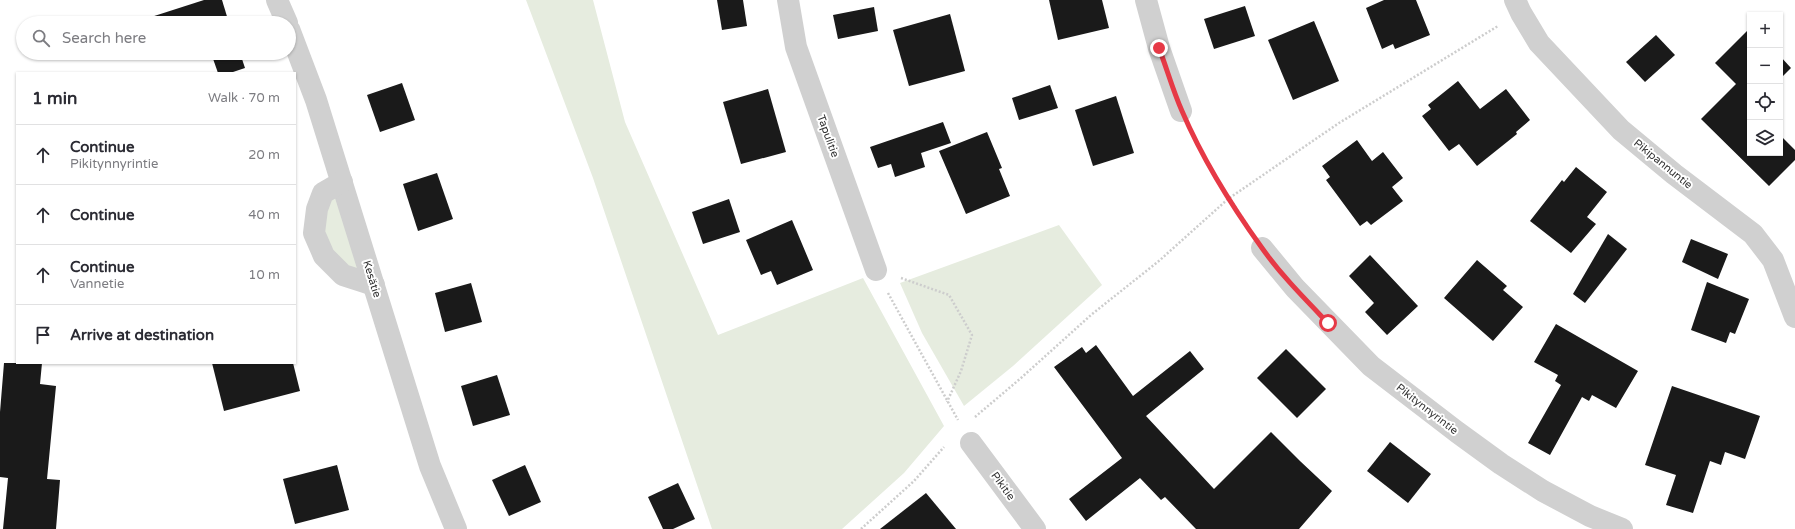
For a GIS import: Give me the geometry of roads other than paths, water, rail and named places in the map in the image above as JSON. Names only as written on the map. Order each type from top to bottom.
[{"type":"street","points":[[277,0],[283,16]]},
{"type":"street","name":"Tapulitie","points":[[788,0],[796,47],[876,270]]},
{"type":"street","points":[[1146,0],[1159,48],[1181,111]]},
{"type":"street","name":"Pikipannuntie","points":[[1518,7],[1539,43],[1621,130],[1674,174],[1753,234],[1773,260],[1795,317]]},
{"type":"street","name":"Kesätie","points":[[296,47],[316,100],[430,466],[456,529]]},
{"type":"street","points":[[342,182],[323,193],[317,209],[314,233],[324,256],[343,275],[374,285]]},
{"type":"street","name":"Pikitynnyrintie","points":[[1262,248],[1301,294],[1371,366],[1501,464],[1543,491],[1590,516],[1622,529]]},
{"type":"street","name":"Pikitie","points":[[966,435],[1035,529]]}]
